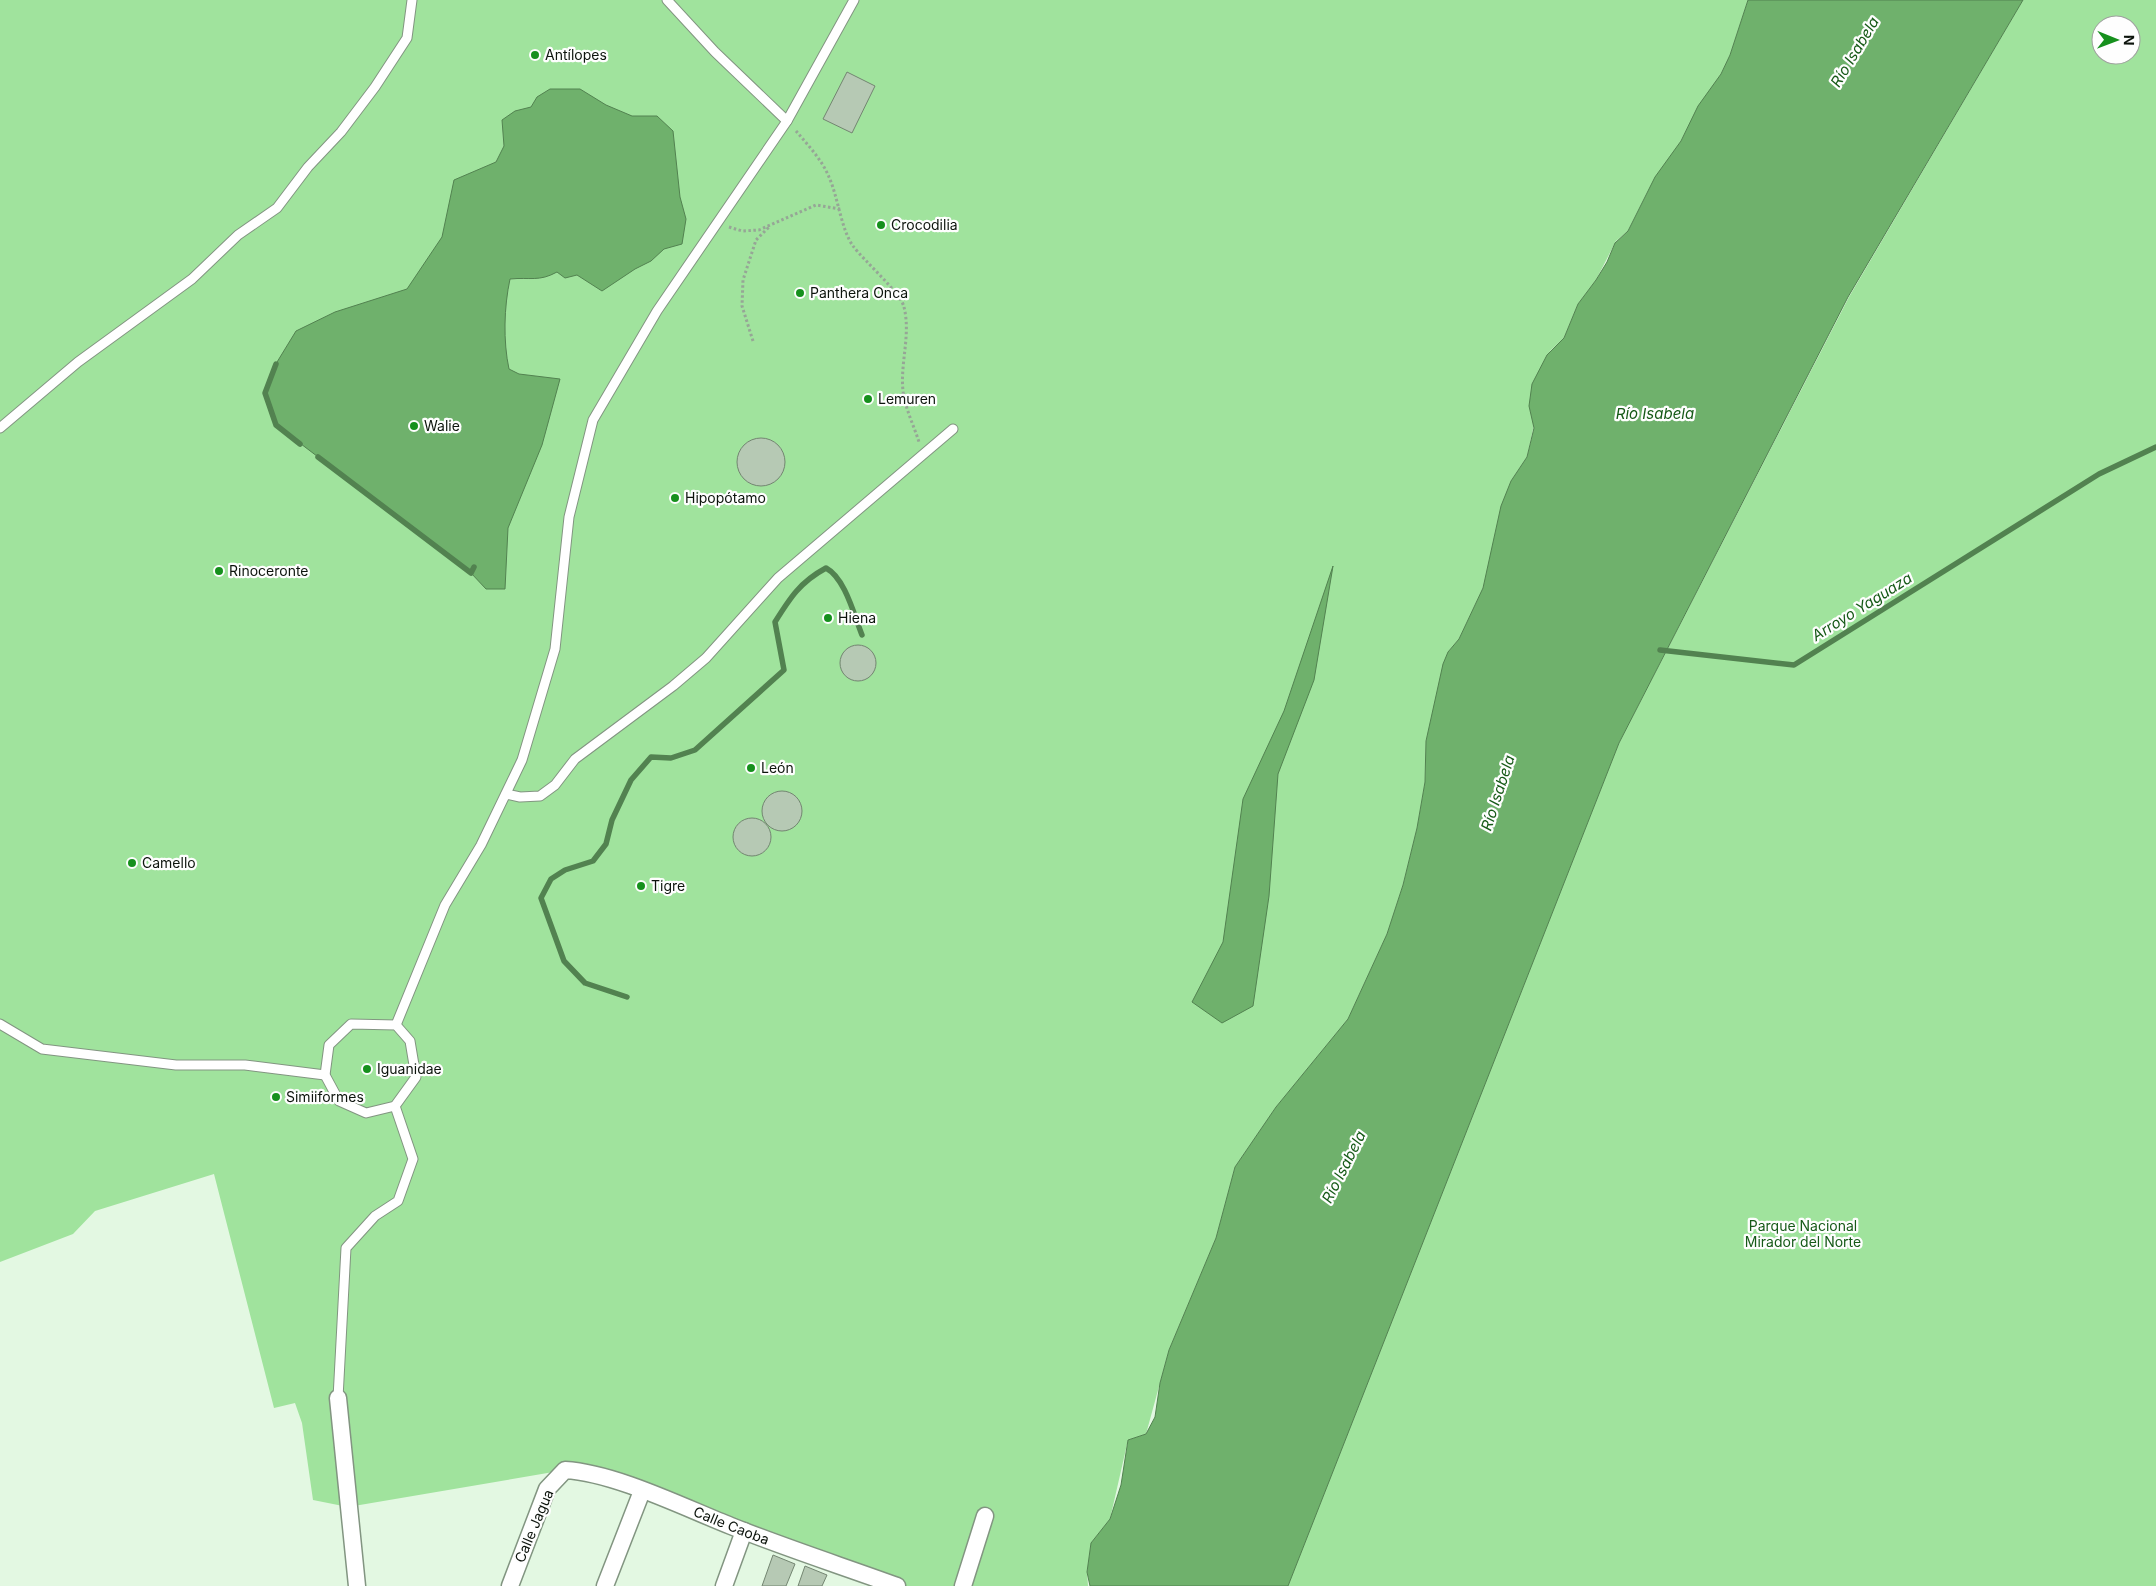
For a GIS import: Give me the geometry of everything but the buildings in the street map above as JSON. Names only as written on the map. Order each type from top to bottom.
[{"type":"street","points":[[338,1398],[357,1586]]},
{"type":"street","name":"Calle Caoba","points":[[565,1470],[585,1471],[897,1586]]},
{"type":"street","name":"Calle Jagua","points":[[510,1586],[547,1489],[565,1470]]},
{"type":"street","points":[[605,1586],[642,1491]]},
{"type":"street","points":[[963,1586],[985,1516]]},
{"type":"street","points":[[724,1586],[744,1531]]},
{"type":"lane","points":[[0,428],[78,362],[192,279],[238,235],[277,208],[308,167],[341,132],[375,87],[407,38],[412,0]]},
{"type":"lane","points":[[667,0],[715,52],[787,121]]},
{"type":"lane","points":[[396,1025],[445,905],[481,845],[522,760],[555,649],[569,517],[594,420],[657,311],[787,121],[854,0]]},
{"type":"lane","points":[[506,794],[520,797],[540,796],[555,785],[576,758],[673,686],[706,658],[778,578],[953,428]]},
{"type":"lane","points":[[0,1024],[42,1049],[176,1065],[245,1065],[325,1075]]},
{"type":"lane","points":[[351,1024],[396,1025],[410,1041],[416,1077],[395,1106],[366,1113],[339,1101],[325,1075],[329,1045],[351,1024]]},
{"type":"lane","points":[[338,1398],[346,1248],[376,1216],[398,1201],[413,1159],[395,1106]]},
{"type":"path","points":[[787,121],[812,150],[829,177],[851,244],[867,264],[890,286],[904,306],[906,333],[903,358],[903,392],[919,444],[926,453]]},
{"type":"path","points":[[716,224],[742,231],[759,230],[816,205],[840,209]]},
{"type":"path","points":[[753,341],[742,306],[743,280],[756,240],[770,226]]},
{"type":"green space","points":[[0,0],[1748,0],[1730,55],[1721,74],[1647,193],[1628,231],[1616,241],[1596,280],[1578,304],[1564,338],[1550,351],[1527,457],[1511,481],[1483,588],[1459,639],[1448,652],[1426,741],[1425,782],[1417,828],[1403,885],[1387,934],[1348,1019],[1276,1107],[1235,1167],[1216,1238],[1169,1350],[1146,1434],[1128,1440],[1110,1519],[1091,1543],[1087,1572],[1088,1586],[897,1586],[565,1470],[348,1507],[313,1500],[302,1423],[295,1403],[274,1408],[214,1174],[95,1211],[73,1234],[0,1262]]},
{"type":"green space","name":"Parque Nacional Mirador del Norte","points":[[2023,0],[2156,0],[2156,1586],[1288,1586],[1619,743],[1849,297]]},
{"type":"water","name":"Río Isabela","points":[[1748,0],[2023,0],[1848,297],[1619,743],[1288,1586],[1090,1586],[1087,1572],[1091,1543],[1110,1519],[1121,1485],[1128,1440],[1146,1434],[1155,1417],[1160,1383],[1169,1350],[1216,1238],[1235,1167],[1276,1107],[1348,1019],[1387,934],[1403,885],[1417,828],[1425,782],[1426,741],[1443,664],[1448,652],[1459,639],[1483,588],[1501,506],[1511,481],[1527,457],[1534,428],[1529,406],[1532,384],[1547,355],[1564,338],[1578,304],[1607,262],[1615,243],[1628,231],[1655,177],[1681,141],[1698,106],[1721,74],[1730,55]]},
{"type":"water","points":[[550,89],[580,89],[606,105],[632,116],[657,116],[673,131],[680,197],[686,219],[682,244],[664,249],[651,261],[635,269],[602,291],[577,275],[565,278],[557,272],[539,278],[510,279],[506,301],[505,324],[509,369],[519,374],[560,379],[542,445],[508,528],[505,589],[486,589],[471,573],[276,425],[265,393],[274,367],[296,331],[335,312],[407,289],[442,237],[454,180],[496,162],[504,146],[502,120],[515,111],[531,107],[537,97]]},
{"type":"water","points":[[1333,566],[1314,680],[1278,774],[1269,896],[1253,1006],[1222,1023],[1192,1002],[1223,942],[1243,799],[1284,711]]},
{"type":"waterway","points":[[276,364],[265,393],[276,425],[300,444]]},
{"type":"waterway","name":"Arroyo Yaguaza","points":[[1660,650],[1794,665],[2099,474],[2156,447]]},
{"type":"waterway","points":[[318,457],[471,573],[474,567]]},
{"type":"waterway","points":[[627,997],[585,983],[564,961],[541,898],[551,879],[565,870],[593,861],[606,844],[612,820],[631,780],[651,757],[671,758],[695,750],[784,670],[775,622],[791,598],[809,579],[826,568],[833,573],[844,588],[862,635]]},
{"type":"place","name":"Antílopes","points":[[535,55]]},
{"type":"place","name":"Crocodilia","points":[[881,225]]},
{"type":"place","name":"Panthera Onca","points":[[800,293]]},
{"type":"place","name":"Lemuren","points":[[868,399]]},
{"type":"place","name":"Walie","points":[[414,426]]},
{"type":"place","name":"Hipopótamo","points":[[675,498]]},
{"type":"place","name":"Rinoceronte","points":[[219,571]]},
{"type":"place","name":"Hiena","points":[[828,618]]},
{"type":"place","name":"León","points":[[751,768]]},
{"type":"place","name":"Camello","points":[[132,863]]},
{"type":"place","name":"Tigre","points":[[641,886]]},
{"type":"place","name":"Iguanidae","points":[[367,1069]]},
{"type":"place","name":"Simiiformes","points":[[276,1097]]}]
